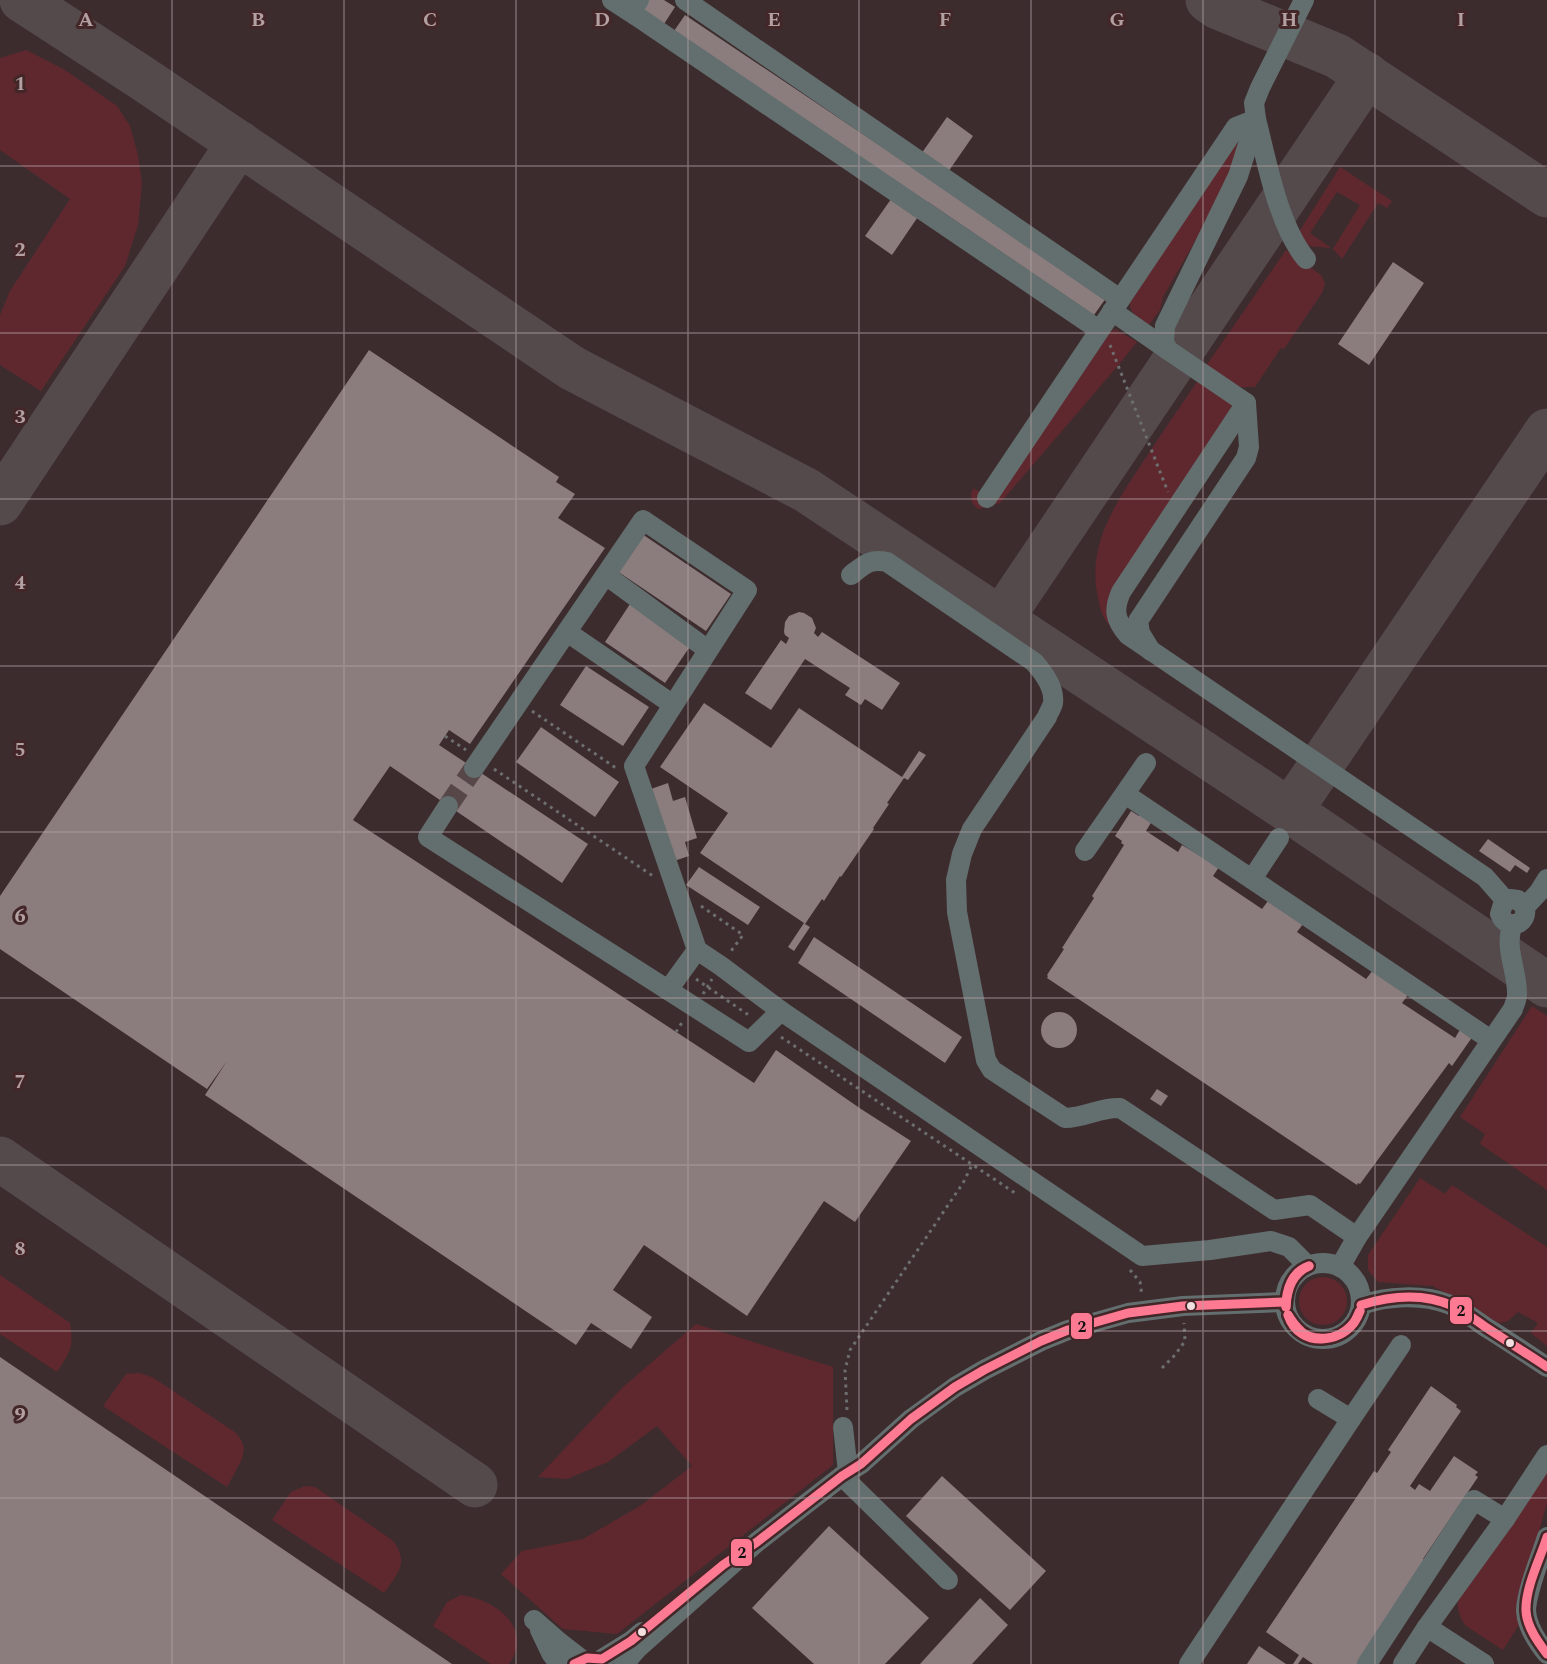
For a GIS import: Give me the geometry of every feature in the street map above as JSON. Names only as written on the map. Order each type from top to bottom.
[{"type":"lane","points":[[612,0],[637,8],[1103,335]]},
{"type":"lane","points":[[685,0],[1116,305],[1168,350],[1246,403]]},
{"type":"lane","points":[[1304,0],[1254,103],[1256,119],[1284,219],[1295,246],[1306,259]]},
{"type":"lane","points":[[987,498],[1103,335],[1116,305],[1236,127],[1256,119]]},
{"type":"lane","points":[[1168,350],[1164,342],[1165,326],[1238,176],[1256,119]]},
{"type":"lane","points":[[1246,403],[1121,592],[1117,602],[1118,625],[1151,651],[1485,877],[1506,901]]},
{"type":"lane","points":[[1151,651],[1140,633],[1138,621],[1246,458],[1249,447],[1246,403]]},
{"type":"lane","points":[[474,768],[643,520],[747,590],[634,766],[697,950],[781,1011],[1142,1256],[1210,1250],[1271,1241],[1288,1246],[1308,1266]]},
{"type":"lane","points":[[851,575],[868,562],[878,560],[887,562],[1034,662],[1043,673],[1051,691],[1053,703],[1047,717],[972,829],[962,854],[956,880],[957,912],[986,1060],[992,1070],[1065,1118],[1078,1118],[1107,1107],[1119,1108],[1274,1210],[1310,1205],[1357,1237]]},
{"type":"lane","points":[[607,576],[708,650]]},
{"type":"lane","points":[[567,632],[672,704]]},
{"type":"lane","points":[[1085,851],[1146,763]]},
{"type":"lane","points":[[1125,794],[1491,1040]]},
{"type":"lane","points":[[448,806],[428,837],[749,1042],[781,1011]]},
{"type":"lane","points":[[1252,879],[1279,838]]},
{"type":"lane","points":[[1525,907],[1518,900],[1513,899],[1506,901],[1501,907],[1500,914],[1504,921],[1514,924],[1521,921],[1525,917],[1525,907],[1547,879]]},
{"type":"lane","points":[[1340,1267],[1357,1237],[1513,1009],[1517,997],[1510,933],[1514,924]]},
{"type":"lane","points":[[668,990],[697,950]]},
{"type":"lane","points":[[1319,1263],[1340,1267],[1356,1283],[1360,1294],[1358,1317],[1351,1327],[1331,1339],[1320,1340],[1308,1337],[1290,1322],[1285,1302],[1287,1289],[1299,1271],[1308,1266],[1319,1263]]},
{"type":"lane","points":[[1360,1305],[1377,1300],[1406,1298],[1449,1304],[1547,1367]]},
{"type":"lane","points":[[559,1664],[534,1620],[578,1661],[592,1657],[605,1662],[723,1565],[861,1464],[911,1419],[984,1370],[1016,1353],[1041,1341],[1097,1321],[1128,1313],[1183,1306],[1285,1302]]},
{"type":"lane","points":[[1189,1664],[1401,1345]]},
{"type":"lane","points":[[1318,1399],[1351,1419]]},
{"type":"lane","points":[[845,1419],[845,1474],[948,1580]]},
{"type":"lane","points":[[1403,1664],[1426,1627],[1505,1519],[1547,1455]]},
{"type":"lane","points":[[1367,1664],[1474,1500],[1505,1519]]},
{"type":"lane","points":[[1547,1537],[1530,1589],[1526,1611],[1534,1636],[1547,1654]]},
{"type":"lane","points":[[624,1664],[638,1648],[757,1542]]},
{"type":"lane","points":[[1426,1627],[1484,1664]]},
{"type":"path","points":[[1103,335],[1175,510]]},
{"type":"path","points":[[519,702],[617,768]]},
{"type":"path","points":[[676,890],[743,935],[707,987]]},
{"type":"path","points":[[845,1419],[845,1370],[850,1350],[963,1183],[972,1165]]},
{"type":"path","points":[[1162,1368],[1185,1341],[1183,1306]]},
{"type":"shaded area","points":[[26,50],[65,70],[117,106],[130,126],[138,155],[142,183],[138,225],[125,266],[41,391],[0,365],[0,315],[10,291],[70,199],[0,150],[0,58]]},
{"type":"shaded area","points":[[1237,139],[1237,157],[1223,192],[1163,297],[1160,310],[1149,325],[1134,314],[1130,303]]},
{"type":"shaded area","points":[[1340,167],[1392,201],[1387,208],[1378,203],[1342,259],[1333,249],[1360,205],[1337,192],[1310,233],[1331,248],[1307,244],[1299,232]]},
{"type":"shaded area","points":[[1286,250],[1321,275],[1325,283],[1322,293],[1255,387],[1237,387],[1206,366]]},
{"type":"shaded area","points":[[1115,329],[1137,342],[1000,503],[978,509],[971,500],[973,488],[995,501],[1111,331]]},
{"type":"shaded area","points":[[1199,379],[1230,403],[1233,408],[1113,595],[1119,636],[1105,619],[1098,600],[1095,574],[1101,540],[1107,523],[1124,492]]},
{"type":"shaded area","points":[[1532,1006],[1547,1016],[1547,1190],[1480,1144],[1485,1134],[1460,1117]]},
{"type":"shaded area","points":[[1420,1178],[1445,1194],[1452,1185],[1547,1247],[1547,1346],[1531,1333],[1538,1323],[1518,1312],[1508,1321],[1499,1323],[1433,1286],[1378,1282],[1368,1270],[1368,1255]]},
{"type":"shaded area","points":[[0,1275],[70,1323],[70,1349],[57,1372],[0,1334]]},
{"type":"shaded area","points":[[1318,1277],[1328,1277],[1340,1284],[1347,1296],[1347,1306],[1340,1318],[1328,1325],[1318,1325],[1303,1314],[1299,1306],[1299,1296],[1310,1281]]},
{"type":"shaded area","points":[[696,1324],[833,1367],[833,1465],[617,1634],[563,1629],[501,1574],[522,1551],[583,1539],[640,1506],[692,1466],[657,1426],[608,1462],[567,1479],[538,1477],[622,1388]]},
{"type":"shaded area","points":[[139,1373],[152,1377],[236,1433],[244,1448],[242,1459],[227,1487],[103,1406],[126,1374]]},
{"type":"shaded area","points":[[1547,1464],[1547,1503],[1520,1600],[1522,1620],[1503,1650],[1466,1626],[1459,1614],[1458,1600]]},
{"type":"shaded area","points":[[305,1486],[315,1487],[392,1540],[401,1561],[397,1573],[384,1593],[272,1520],[291,1492]]},
{"type":"shaded area","points":[[461,1595],[486,1602],[498,1609],[514,1627],[517,1639],[516,1651],[509,1664],[491,1664],[433,1626],[447,1602]]},
{"type":"building","points":[[645,0],[664,0],[675,7],[664,24],[640,7]]},
{"type":"building","points":[[685,15],[912,167],[947,117],[973,136],[939,185],[1106,298],[1094,315],[928,202],[892,255],[865,236],[901,185],[674,31]]},
{"type":"building","points":[[1393,262],[1424,283],[1369,365],[1338,344]]},
{"type":"building","points":[[369,350],[559,477],[556,482],[575,494],[558,518],[605,548],[470,744],[449,730],[439,745],[588,844],[562,883],[390,766],[353,820],[754,1083],[776,1050],[911,1141],[855,1222],[824,1201],[747,1316],[644,1245],[613,1290],[652,1317],[631,1349],[591,1323],[576,1345],[205,1095],[227,1061],[207,1089],[0,949],[0,896]]},
{"type":"building","points":[[642,534],[731,594],[706,631],[617,571]]},
{"type":"building","points":[[630,604],[691,645],[665,683],[605,642]]},
{"type":"building","points":[[799,612],[812,618],[816,628],[814,633],[818,637],[822,632],[900,683],[882,710],[865,699],[861,705],[845,695],[850,688],[805,659],[771,710],[745,693],[781,640],[786,644],[789,638],[784,632],[785,622],[789,616]]},
{"type":"building","points":[[586,666],[649,707],[623,746],[560,705]]},
{"type":"building","points":[[704,703],[771,748],[799,708],[902,777],[919,751],[926,755],[908,780],[904,778],[887,803],[889,804],[874,829],[824,901],[822,899],[805,924],[810,927],[794,951],[788,947],[804,923],[700,853],[728,813],[660,767]]},
{"type":"building","points":[[541,727],[619,782],[595,817],[516,762]]},
{"type":"building","points":[[668,783],[673,801],[685,797],[697,838],[685,842],[689,856],[674,861],[651,789]]},
{"type":"building","points":[[1131,811],[1152,821],[1146,831],[1178,852],[1182,845],[1219,867],[1213,876],[1262,909],[1268,901],[1303,924],[1297,932],[1366,979],[1373,970],[1408,995],[1402,1003],[1455,1038],[1461,1028],[1473,1036],[1452,1066],[1449,1063],[1360,1184],[1357,1185],[1047,978],[1064,949],[1062,948],[1094,898],[1092,896],[1124,845],[1115,836]]},
{"type":"building","points":[[1488,839],[1530,868],[1527,873],[1515,865],[1510,872],[1479,851]]},
{"type":"building","points":[[699,867],[760,907],[748,925],[686,885]]},
{"type":"building","points":[[814,937],[962,1037],[945,1063],[798,963]]},
{"type":"building","points":[[1059,1012],[1071,1018],[1077,1030],[1071,1042],[1059,1048],[1047,1042],[1041,1030],[1047,1018]]},
{"type":"building","points":[[1157,1089],[1168,1096],[1161,1106],[1150,1099]]},
{"type":"building","points":[[0,1357],[452,1664],[0,1664]]},
{"type":"building","points":[[1431,1386],[1457,1405],[1456,1407],[1461,1411],[1410,1486],[1415,1490],[1419,1484],[1430,1491],[1454,1456],[1478,1472],[1475,1475],[1478,1477],[1423,1559],[1426,1561],[1357,1664],[1313,1664],[1303,1657],[1298,1664],[1293,1664],[1299,1655],[1266,1632],[1374,1471],[1377,1473],[1391,1452],[1388,1450]]},
{"type":"building","points":[[942,1476],[1046,1571],[1010,1610],[906,1516]]},
{"type":"building","points":[[829,1526],[929,1618],[885,1664],[814,1664],[752,1608]]},
{"type":"building","points":[[980,1598],[1008,1625],[972,1664],[920,1664]]},
{"type":"building","points":[[1259,1646],[1286,1664],[1247,1664]]},
{"type":"taxiway","points":[[22,0],[142,78],[572,368],[806,490],[1290,811],[1547,985]]},
{"type":"taxiway","points":[[1208,0],[1218,7],[1337,56],[1547,195]]},
{"type":"taxiway","points":[[1001,619],[1367,75]]},
{"type":"taxiway","points":[[0,503],[239,143]]},
{"type":"taxiway","points":[[1290,811],[1547,431]]},
{"type":"taxiway","points":[[0,1159],[475,1485]]},
{"type":"tunnel","points":[[448,806],[474,768]]},
{"type":"transit line","name":"2","points":[[1286,1307],[1291,1282],[1298,1273],[1309,1266]]},
{"type":"transit line","name":"2","points":[[1286,1307],[1292,1283],[1298,1273],[1309,1266]]},
{"type":"transit line","name":"2","points":[[1361,1305],[1407,1297],[1442,1302],[1465,1313],[1547,1367]]},
{"type":"transit line","name":"2","points":[[574,1664],[587,1658],[602,1659],[631,1641],[723,1565],[861,1464],[911,1419],[955,1387],[984,1370],[1068,1330],[1128,1313],[1183,1306],[1285,1302]]},
{"type":"transit line","name":"2","points":[[1288,1315],[1303,1332],[1317,1338],[1325,1338],[1347,1330],[1354,1323],[1360,1311]]},
{"type":"transit line","name":"2","points":[[1288,1315],[1294,1327],[1302,1334],[1324,1339],[1346,1331],[1360,1311]]},
{"type":"transit line","name":"2","points":[[1547,1537],[1530,1583],[1526,1602],[1527,1617],[1531,1628],[1547,1654]]}]
